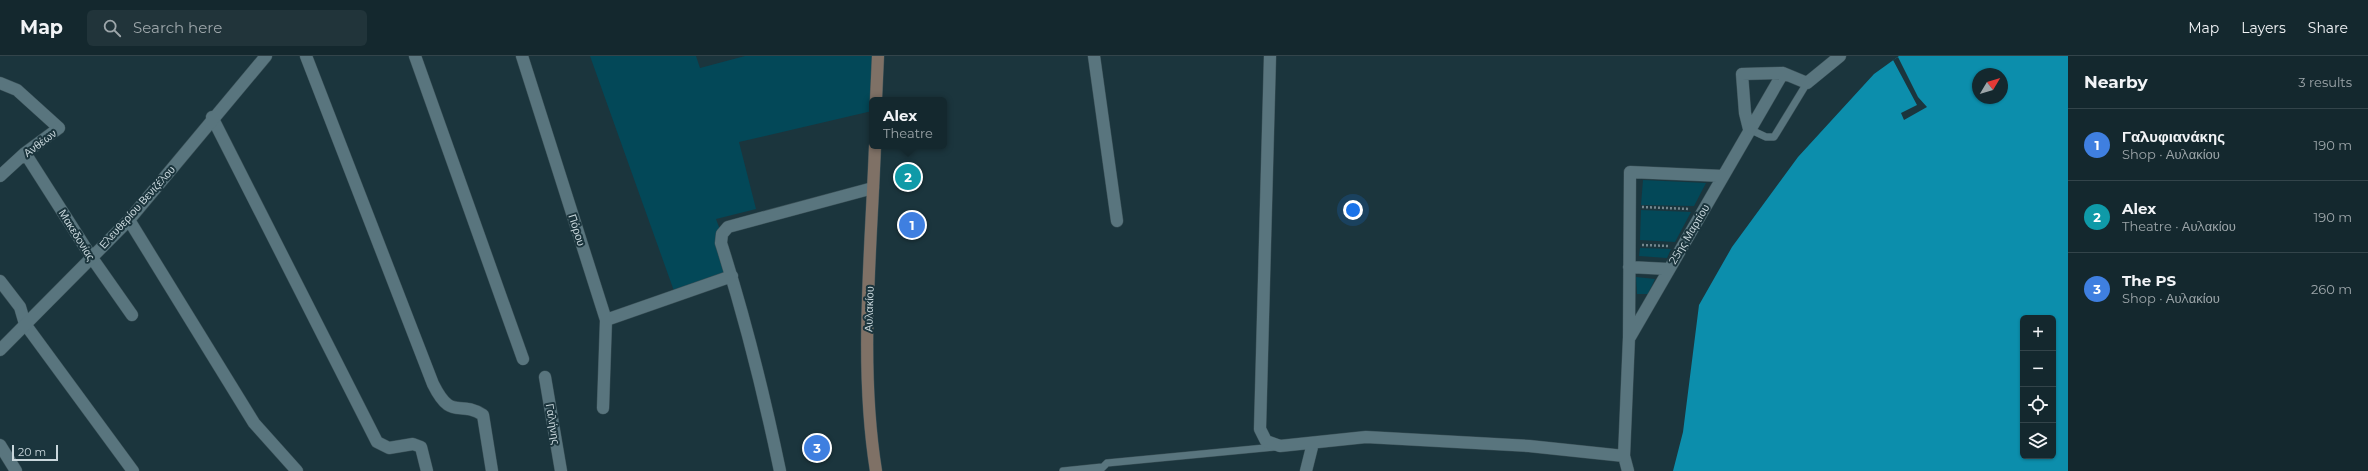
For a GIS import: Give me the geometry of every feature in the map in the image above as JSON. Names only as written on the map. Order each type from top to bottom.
[{"type":"main road","points":[[876,97],[878,56]]},
{"type":"main road","name":"Αυλακίου","points":[[875,149],[867,362],[868,406],[876,471]]},
{"type":"street","name":"Ελευθερίου Βενιζέλου","points":[[0,350],[128,220],[212,118],[266,56]]},
{"type":"street","points":[[306,56],[433,384],[441,399],[454,409],[474,409],[483,415],[492,471]]},
{"type":"street","points":[[415,56],[524,359]]},
{"type":"street","name":"Πόρου","points":[[522,56],[606,320],[603,408]]},
{"type":"street","points":[[1094,56],[1117,221]]},
{"type":"street","points":[[1270,56],[1260,429],[1266,441],[1280,446],[1366,437],[1530,446],[1624,456]]},
{"type":"street","points":[[1749,129],[1745,113],[1742,74],[1783,73],[1807,83],[1840,56]]},
{"type":"street","name":"25ης Μαρτίου","points":[[1628,471],[1624,456],[1629,337],[1783,73]]},
{"type":"street","name":"Ανθέων","points":[[0,83],[17,90],[59,128],[25,152],[0,176]]},
{"type":"street","points":[[212,118],[377,442],[389,448],[413,444],[421,447],[427,471]]},
{"type":"street","name":"Μακεδονίας","points":[[25,152],[92,258],[132,314]]},
{"type":"street","points":[[1629,337],[1630,172],[1723,176]]},
{"type":"street","points":[[780,471],[760,378],[732,276],[721,243],[722,234],[728,227],[873,188]]},
{"type":"street","points":[[128,220],[254,423],[297,471]]},
{"type":"street","points":[[1629,267],[1668,269]]},
{"type":"street","points":[[606,320],[732,276]]},
{"type":"street","points":[[0,280],[20,307],[25,324],[133,471]]},
{"type":"street","name":"Γαλήνης","points":[[545,377],[561,471]]},
{"type":"street","points":[[1306,471],[1313,443]]},
{"type":"street","points":[[0,445],[16,471]]},
{"type":"lane","points":[[1749,129],[1766,137],[1774,137],[1807,83]]},
{"type":"lane","points":[[1063,471],[1100,469],[1107,463],[1280,446]]},
{"type":"path","points":[[1629,207],[1704,210]]},
{"type":"path","points":[[1629,245],[1683,246]]},
{"type":"shaded area","points":[[590,56],[696,56],[700,68],[745,56],[875,56],[873,97],[869,97],[869,112],[739,142],[756,209],[716,219],[735,270],[674,291]]},
{"type":"shaded area","points":[[1899,56],[2068,56],[2068,471],[1673,471],[1683,432],[1699,305],[1732,247],[1798,157],[1874,74]]},
{"type":"shaded area","points":[[1643,180],[1706,183],[1694,206],[1641,205]]},
{"type":"shaded area","points":[[1641,210],[1691,212],[1675,242],[1640,240]]},
{"type":"shaded area","points":[[1640,248],[1671,249],[1667,258],[1639,256]]},
{"type":"shaded area","points":[[1636,277],[1655,279],[1648,294],[1637,294]]},
{"type":"pier","points":[[1898,57],[1918,97],[1927,107],[1904,120],[1901,113],[1917,105],[1893,60]]},
{"type":"place","name":"Alex","points":[[908,177]]},
{"type":"place","name":"Γαλυφιανάκης","points":[[912,225]]},
{"type":"place","name":"The PS","points":[[817,448]]}]
